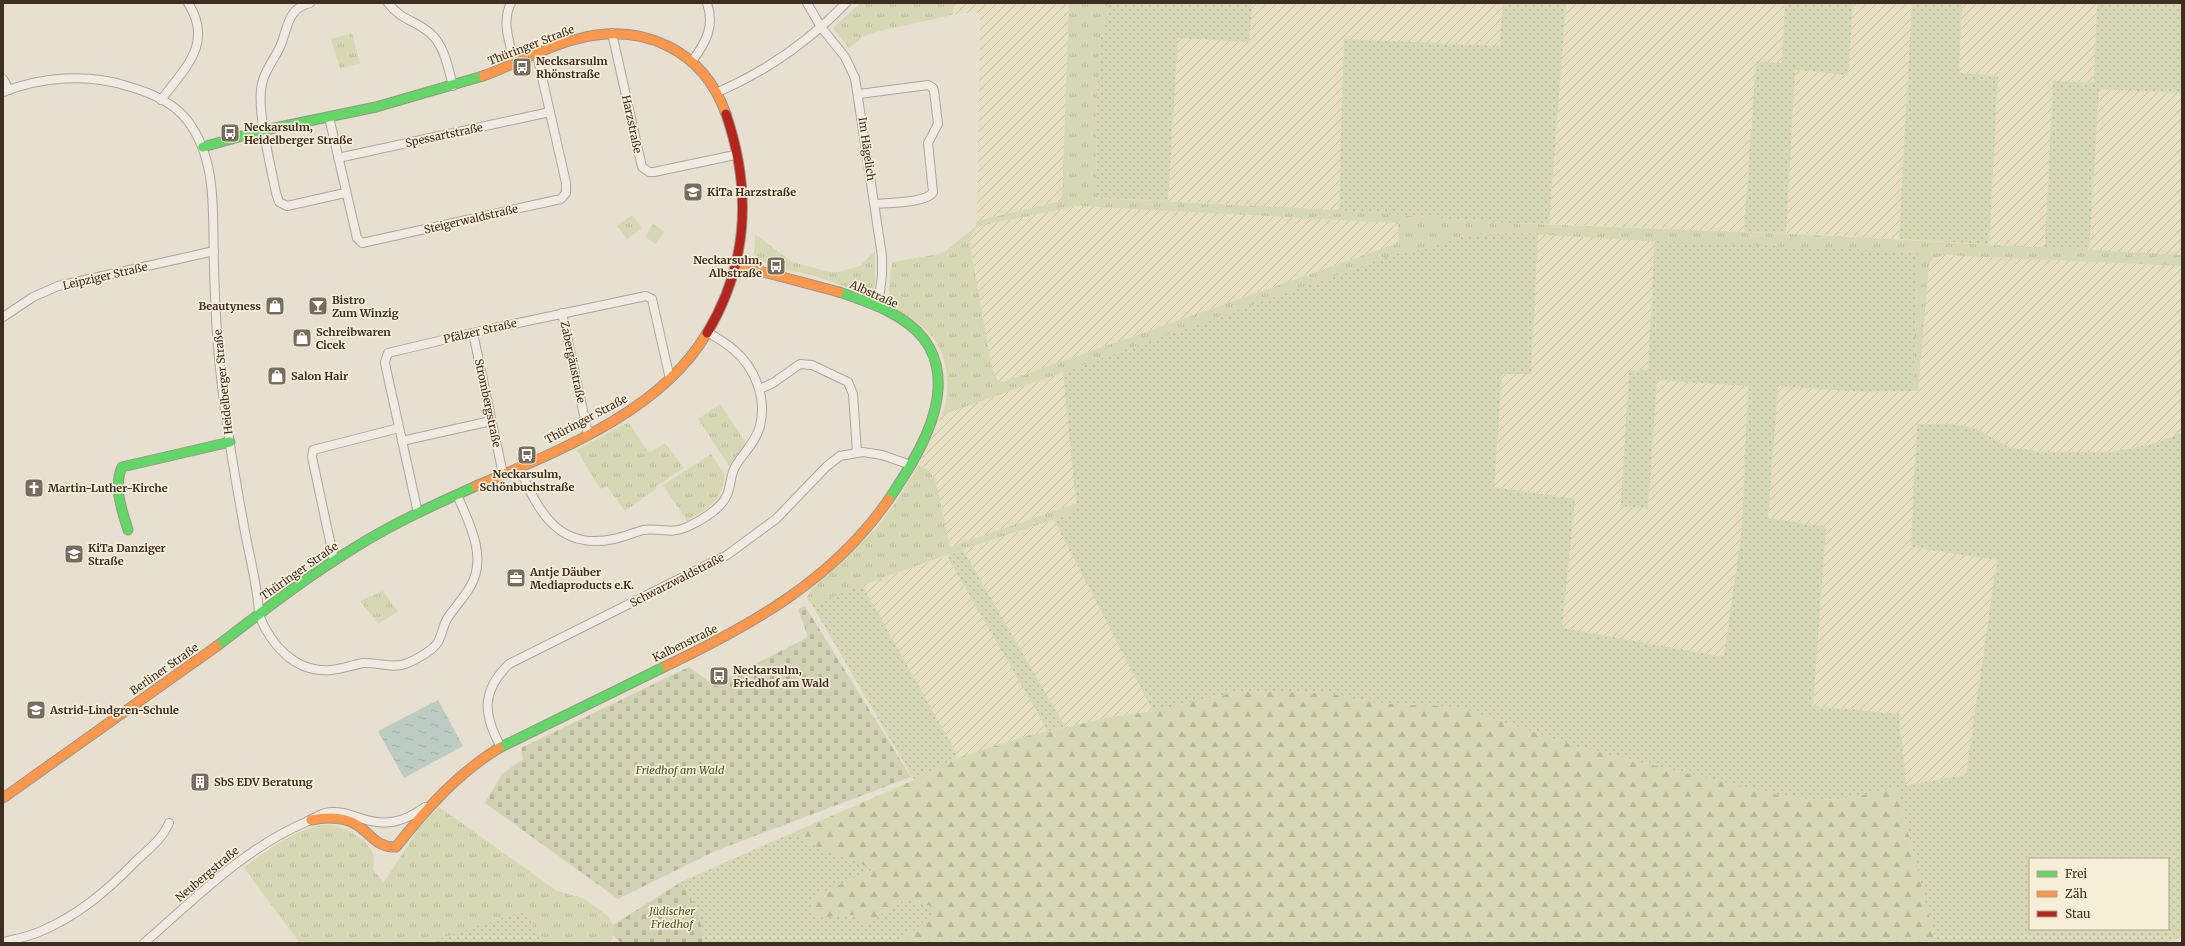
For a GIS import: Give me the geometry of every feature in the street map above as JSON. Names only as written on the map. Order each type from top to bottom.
[{"type":"street","points":[[161,100],[188,64],[199,39],[198,22],[188,3]]},
{"type":"street","points":[[310,3],[298,8],[288,20],[282,44],[265,72],[261,93],[265,130],[276,194],[282,204],[287,206],[346,193]]},
{"type":"street","points":[[388,3],[400,16],[429,33],[435,39],[442,51],[453,86]]},
{"type":"street","points":[[511,3],[506,18],[515,64]]},
{"type":"street","points":[[693,60],[706,42],[709,34],[710,16],[707,3]]},
{"type":"street","name":"Im Hägelich","points":[[807,3],[821,27],[852,67],[859,94],[882,256],[882,275],[878,307]]},
{"type":"street","points":[[718,92],[767,69],[821,27],[846,3]]},
{"type":"street","name":"Thüringer Straße","points":[[203,147],[265,130],[329,117],[453,86],[576,40],[612,33],[646,37],[673,48],[693,60],[718,92],[724,109],[742,190],[744,214],[737,266],[727,295],[709,333],[692,356],[670,379],[636,406],[588,434],[387,528],[334,560],[259,615]]},
{"type":"street","name":"Harzstraße","points":[[612,33],[642,167],[650,172],[654,172],[735,154]]},
{"type":"street","name":"Steigerwaldstraße","points":[[329,117],[346,193],[359,241],[365,243],[561,199],[566,193],[566,183],[537,55]]},
{"type":"street","name":"Heidelberger Straße","points":[[6,91],[53,80],[95,79],[114,82],[139,89],[172,106],[186,119],[203,147],[211,185],[221,379],[230,442],[259,615],[265,629],[285,654],[308,668],[332,670],[373,663],[397,666],[406,664],[423,654],[438,642],[445,622],[470,587],[474,578],[477,553],[476,542],[458,495]]},
{"type":"street","points":[[3,80],[6,91]]},
{"type":"street","points":[[859,94],[928,85],[934,91],[938,124],[928,143],[933,192],[931,196],[923,199],[875,204]]},
{"type":"street","name":"Spessartstraße","points":[[338,158],[550,112]]},
{"type":"street","name":"Leipziger Straße","points":[[3,317],[33,297],[58,286],[214,251]]},
{"type":"street","name":"Albstraße","points":[[737,266],[805,281],[878,307],[915,329],[929,346],[934,355],[939,378],[936,409]]},
{"type":"street","name":"Pfälzer Straße","points":[[418,513],[385,362],[388,353],[635,297],[650,297],[652,299],[670,379]]},
{"type":"street","name":"Zabergäustraße","points":[[562,313],[588,434]]},
{"type":"street","name":"Strombergstraße","points":[[472,333],[503,474]]},
{"type":"street","points":[[519,467],[536,505],[548,521],[573,538],[601,541],[615,539],[644,530],[676,532],[688,527],[714,510],[724,501],[731,475],[755,439],[760,426],[762,407],[760,389],[742,359],[733,349],[709,333]]},
{"type":"street","points":[[760,389],[773,383],[800,364],[812,365],[848,382],[853,394],[857,452]]},
{"type":"street","name":"Kalbenstraße","points":[[396,846],[430,803],[469,767],[501,747],[751,623],[792,596],[852,544],[882,507],[910,465],[936,409]]},
{"type":"street","points":[[402,441],[491,421]]},
{"type":"street","points":[[334,560],[312,457],[313,450],[399,428]]},
{"type":"street","points":[[128,530],[118,490],[119,472],[122,467],[230,442]]},
{"type":"street","name":"Schwarzwaldstraße","points":[[501,747],[489,723],[488,699],[495,680],[509,664],[720,559],[776,519],[834,460],[840,456],[857,452],[882,455],[910,465]]},
{"type":"street","name":"Berliner Straße","points":[[3,798],[180,674],[259,615]]},
{"type":"street","name":"Neubergstraße","points":[[144,943],[247,855],[273,839],[325,813],[348,813],[376,823],[395,823],[412,816],[430,803]]},
{"type":"street","name":"Neubergstraße","points":[[311,820],[330,817],[342,818],[358,825],[380,845],[389,848],[396,846]]},
{"type":"street","points":[[3,942],[38,932],[88,905],[108,889],[153,845],[165,832],[169,823]]},
{"type":"shaded area","points":[[955,3],[1069,3],[1062,201],[977,221],[980,16],[978,13],[974,12],[952,15]]},
{"type":"shaded area","points":[[1252,3],[1503,3],[1500,46],[1344,40],[1339,210],[1168,201],[1178,37],[1249,42]]},
{"type":"shaded area","points":[[1566,3],[1785,3],[1782,63],[1756,62],[1744,232],[1549,224]]},
{"type":"shaded area","points":[[1853,3],[1912,3],[1899,239],[1786,233],[1795,70],[1848,75]]},
{"type":"shaded area","points":[[1962,3],[2097,3],[2094,83],[2053,81],[2045,248],[1989,244],[1998,76],[1959,73]]},
{"type":"shaded area","points":[[2099,89],[2182,93],[2182,255],[2089,250]]},
{"type":"shaded area","points":[[1078,206],[1396,223],[1398,224],[1399,240],[1398,243],[1003,382],[998,381],[992,368],[969,240],[979,226]]},
{"type":"shaded area","points":[[1538,234],[1655,241],[1648,371],[1629,371],[1622,506],[1648,509],[1657,380],[1748,386],[1742,530],[1725,657],[1562,628],[1575,499],[1494,487],[1502,374],[1531,373]]},
{"type":"shaded area","points":[[1944,255],[2182,266],[2182,433],[2152,444],[2112,452],[2042,452],[2008,447],[1977,429],[1954,424],[1917,424],[1916,445],[1997,560],[1966,775],[1906,785],[1899,714],[1813,706],[1826,527],[1768,518],[1778,386],[1864,392],[1917,391],[1929,264],[1933,258]]},
{"type":"shaded area","points":[[1063,372],[1077,503],[950,547],[936,482],[929,470],[918,466],[942,415]]},
{"type":"shaded area","points":[[1054,520],[1153,711],[1102,719],[1065,727],[963,550]]},
{"type":"shaded area","points":[[947,556],[1048,731],[957,758],[953,747],[862,585]]},
{"type":"green space","points":[[860,3],[955,3],[952,15],[875,32],[862,37],[849,48],[833,28]]},
{"type":"green space","points":[[1069,3],[1108,3],[1107,15],[1100,41],[1096,122],[1097,198],[1339,210],[1507,223],[1796,234],[2182,255],[2182,266],[1944,255],[1933,258],[1929,264],[1918,391],[1913,391],[1918,252],[1715,245],[1514,233],[1467,235],[1426,248],[1396,254],[942,415],[947,395],[944,361],[935,341],[925,329],[910,318],[888,306],[891,266],[893,262],[938,254],[946,251],[975,227],[977,221],[1062,201]],"holes":[[[1078,206],[1398,224],[1398,243],[1003,382],[998,381],[992,368],[969,240],[979,226]]]},
{"type":"green space","points":[[1108,3],[1252,3],[1249,42],[1178,38],[1168,201],[1097,198],[1096,122],[1100,41],[1107,15]]},
{"type":"green space","points":[[1503,3],[1566,3],[1549,224],[1507,223],[1339,210],[1344,39],[1500,46]]},
{"type":"green space","points":[[1785,3],[1853,3],[1848,75],[1795,70],[1786,233],[1744,232],[1756,62],[1782,63]]},
{"type":"green space","points":[[1912,3],[1962,3],[1959,73],[1998,76],[1989,244],[1899,239]]},
{"type":"green space","points":[[2097,3],[2182,3],[2182,93],[2099,89],[2089,250],[2045,248],[2053,81],[2094,83]]},
{"type":"green space","points":[[352,33],[360,63],[340,69],[331,39]]},
{"type":"green space","points":[[632,215],[642,228],[627,239],[617,226]]},
{"type":"green space","points":[[653,224],[664,231],[656,244],[645,237]]},
{"type":"green space","points":[[1514,233],[1538,234],[1531,374],[1502,374],[1494,487],[1575,499],[1562,628],[1724,657],[1742,530],[1748,386],[1657,380],[1648,509],[1621,506],[1629,371],[1648,370],[1655,241],[1918,252],[1913,391],[1864,392],[1778,386],[1768,518],[1826,527],[1813,706],[1899,714],[1906,785],[1966,775],[1997,560],[1911,547],[1917,424],[1954,424],[1977,429],[2008,447],[2042,452],[2112,452],[2152,444],[2182,433],[2182,937],[2163,943],[1936,943],[1897,788],[1842,799],[1817,800],[1782,796],[1582,748],[1459,707],[1365,701],[1329,693],[1240,691],[1153,711],[1054,520],[1077,512],[1063,372],[1396,254],[1426,248],[1467,235]]},
{"type":"green space","points":[[755,234],[792,262],[829,272],[838,272],[860,266],[875,251],[875,290],[864,293],[812,275],[774,267],[774,265],[756,259],[754,253]]},
{"type":"green space","points":[[720,404],[746,443],[729,466],[698,419]]},
{"type":"green space","points":[[628,422],[649,453],[665,443],[684,468],[655,487],[656,489],[625,511],[607,486],[600,489],[577,450]]},
{"type":"green space","points":[[711,454],[725,475],[723,484],[717,498],[713,503],[708,508],[687,521],[663,485]]},
{"type":"green space","points":[[918,466],[929,470],[936,482],[950,547],[1077,503],[1077,512],[911,568],[812,605],[807,597],[812,589],[875,530],[897,501]]},
{"type":"green space","points":[[963,550],[1065,727],[1048,731],[947,556]]},
{"type":"green space","points":[[862,585],[953,747],[957,758],[914,780],[812,605]]},
{"type":"green space","points":[[383,591],[398,612],[378,624],[360,601]]},
{"type":"green space","name":"Friedhof am Wald","points":[[805,606],[911,777],[715,851],[618,899],[485,803],[502,774],[523,759],[521,748],[689,667],[714,685],[808,637],[798,609]]},
{"type":"green space","points":[[1240,691],[1329,693],[1365,701],[1459,707],[1582,748],[1782,796],[1817,800],[1842,799],[1897,788],[1936,943],[894,943],[933,918],[905,899],[867,923],[853,915],[816,918],[809,909],[816,895],[874,869],[815,846],[792,833],[914,780],[957,758],[1027,736],[1102,719],[1153,711]]},
{"type":"green space","points":[[439,807],[557,891],[583,898],[608,916],[613,925],[614,936],[610,943],[547,943],[523,911],[427,943],[300,943],[244,868],[271,848],[291,836],[322,825],[333,825],[353,833],[371,849],[374,856],[373,870],[384,882],[419,828]]},
{"type":"green space","points":[[792,833],[815,846],[874,869],[816,895],[809,909],[816,918],[853,915],[867,923],[905,899],[932,906],[933,918],[894,943],[704,943],[699,913],[681,882]]},
{"type":"green space","name":"Jüdischer Friedhof","points":[[681,882],[699,913],[704,943],[621,943],[614,936],[613,925]]},
{"type":"green space","points":[[523,911],[547,943],[427,943],[438,939]]},
{"type":"water","points":[[438,700],[463,746],[404,778],[378,731]]},
{"type":"traffic: fast","points":[[203,147],[260,131],[376,107],[483,76]]},
{"type":"traffic: fast","points":[[839,292],[885,310],[907,323],[924,339],[934,358],[938,379],[937,400],[931,422],[923,443],[889,499]]},
{"type":"traffic: fast","points":[[128,530],[121,507],[118,490],[119,475],[122,467],[230,442]]},
{"type":"traffic: fast","points":[[217,646],[304,581],[359,545],[402,521],[476,486]]},
{"type":"traffic: fast","points":[[499,748],[666,666]]},
{"type":"traffic: slow","points":[[483,76],[565,42],[601,35],[624,34],[647,38],[667,46],[686,57],[702,72],[716,91],[726,114]]},
{"type":"traffic: slow","points":[[737,265],[839,292]]},
{"type":"traffic: slow","points":[[476,486],[572,443],[635,407],[663,385],[687,361],[707,333]]},
{"type":"traffic: slow","points":[[666,666],[729,634],[789,597],[817,576],[843,553],[867,527],[889,499]]},
{"type":"traffic: slow","points":[[3,798],[217,646]]},
{"type":"traffic: slow","points":[[311,820],[323,818],[346,820],[357,825],[379,843],[389,847],[396,847],[443,793],[469,769],[499,748]]},
{"type":"traffic: jam","points":[[707,333],[721,307],[731,281],[738,254],[742,226],[740,171],[726,114]]},
{"type":"place","name":"Necksarsulm Rhönstraße","points":[[522,67]]},
{"type":"place","name":"Neckarsulm, Heidelberger Straße","points":[[230,133]]},
{"type":"place","name":"KiTa Harzstraße","points":[[693,192]]},
{"type":"place","name":"Neckarsulm, Albstraße","points":[[776,266]]},
{"type":"place","name":"Beautyness","points":[[275,306]]},
{"type":"place","name":"Bistro Zum Winzig","points":[[318,306]]},
{"type":"place","name":"Schreibwaren Cicek","points":[[302,338]]},
{"type":"place","name":"Salon Hair","points":[[277,376]]},
{"type":"place","name":"Neckarsulm, Schönbuchstraße","points":[[527,455]]},
{"type":"place","name":"Martin-Luther-Kirche","points":[[34,488]]},
{"type":"place","name":"KiTa Danziger Straße","points":[[74,554]]},
{"type":"place","name":"Antje Däuber Mediaproducts e.K.","points":[[516,578]]},
{"type":"place","name":"Neckarsulm, Friedhof am Wald","points":[[719,676]]},
{"type":"place","name":"Astrid-Lindgren-Schule","points":[[36,710]]},
{"type":"place","name":"SbS EDV Beratung","points":[[200,782]]}]
